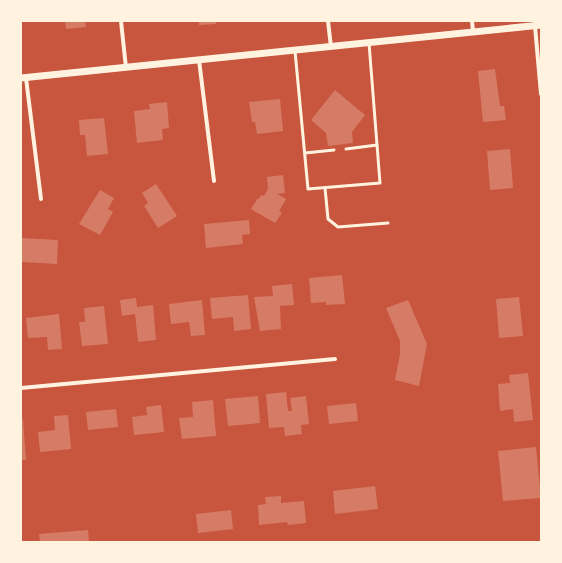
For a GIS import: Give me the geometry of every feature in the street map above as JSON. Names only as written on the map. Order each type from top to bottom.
[{"type":"street","points":[[121,21],[126,68]]},
{"type":"street","points":[[328,21],[331,47]]},
{"type":"street","points":[[472,21],[473,31]]},
{"type":"street","points":[[41,199],[24,78],[538,25],[541,94]]},
{"type":"street","points":[[199,60],[214,181]]},
{"type":"street","points":[[21,388],[334,359]]},
{"type":"lane","points":[[295,51],[308,189],[380,183],[369,43]]},
{"type":"lane","points":[[346,149],[377,145]]},
{"type":"lane","points":[[305,153],[334,150]]},
{"type":"lane","points":[[325,188],[328,219],[338,227],[388,224]]},
{"type":"building","points":[[65,21],[85,21],[86,27],[66,29]]},
{"type":"building","points":[[199,21],[216,21],[216,24],[199,25]]},
{"type":"building","points":[[495,69],[500,106],[504,106],[506,120],[483,122],[478,71]]},
{"type":"building","points":[[335,90],[365,115],[352,132],[353,143],[328,146],[326,133],[311,120]]},
{"type":"building","points":[[280,99],[283,131],[257,134],[255,122],[252,122],[249,102]]},
{"type":"building","points":[[167,102],[169,128],[162,129],[163,140],[137,143],[134,111],[150,109],[149,104]]},
{"type":"building","points":[[104,118],[108,154],[87,156],[85,135],[80,135],[79,120]]},
{"type":"building","points":[[510,149],[513,188],[490,190],[487,151]]},
{"type":"building","points":[[283,175],[285,193],[277,194],[286,199],[279,211],[282,213],[275,223],[251,209],[258,198],[259,199],[261,195],[264,196],[268,189],[267,177]]},
{"type":"building","points":[[156,184],[177,216],[158,228],[144,206],[148,203],[142,193]]},
{"type":"building","points":[[100,190],[114,198],[108,209],[113,212],[100,235],[79,224]]},
{"type":"building","points":[[249,220],[250,234],[242,235],[243,244],[206,248],[204,224]]},
{"type":"building","points":[[21,238],[58,240],[57,264],[21,262]]},
{"type":"building","points":[[342,275],[345,304],[326,305],[326,302],[311,303],[309,278]]},
{"type":"building","points":[[292,284],[294,305],[280,306],[281,329],[260,331],[254,297],[273,296],[272,286]]},
{"type":"building","points":[[248,295],[251,329],[234,331],[233,317],[212,319],[210,298]]},
{"type":"building","points":[[519,297],[523,336],[499,338],[496,299]]},
{"type":"building","points":[[136,298],[137,307],[153,305],[156,340],[138,342],[135,314],[122,316],[120,300]]},
{"type":"building","points":[[202,300],[205,335],[191,336],[189,322],[171,324],[169,304]]},
{"type":"building","points":[[408,300],[427,344],[419,386],[395,380],[400,354],[400,341],[386,308]]},
{"type":"building","points":[[104,306],[108,344],[82,346],[79,322],[85,322],[84,308]]},
{"type":"building","points":[[59,314],[62,349],[48,350],[47,337],[28,338],[26,318]]},
{"type":"building","points":[[528,373],[533,420],[514,422],[513,409],[500,411],[498,384],[510,383],[509,375]]},
{"type":"building","points":[[286,392],[288,411],[292,411],[290,398],[306,396],[309,424],[301,425],[302,434],[285,436],[284,427],[269,428],[266,394]]},
{"type":"building","points":[[258,396],[260,423],[228,426],[225,399]]},
{"type":"building","points":[[213,400],[216,436],[182,439],[179,418],[193,417],[192,402]]},
{"type":"building","points":[[356,403],[358,421],[329,424],[327,406]]},
{"type":"building","points":[[161,405],[164,432],[134,435],[132,417],[147,415],[146,407]]},
{"type":"building","points":[[116,409],[118,427],[88,430],[86,412]]},
{"type":"building","points":[[68,415],[71,449],[40,452],[38,432],[55,430],[54,416]]},
{"type":"building","points":[[21,419],[23,419],[26,460],[21,460]]},
{"type":"building","points":[[536,447],[541,498],[503,501],[498,451]]},
{"type":"building","points":[[375,486],[378,509],[335,514],[333,491]]},
{"type":"building","points":[[281,496],[281,503],[304,501],[306,523],[288,525],[287,522],[259,525],[258,505],[266,504],[265,497]]},
{"type":"building","points":[[231,510],[233,529],[198,533],[196,514]]},
{"type":"building","points":[[88,530],[89,542],[40,542],[39,534]]}]
